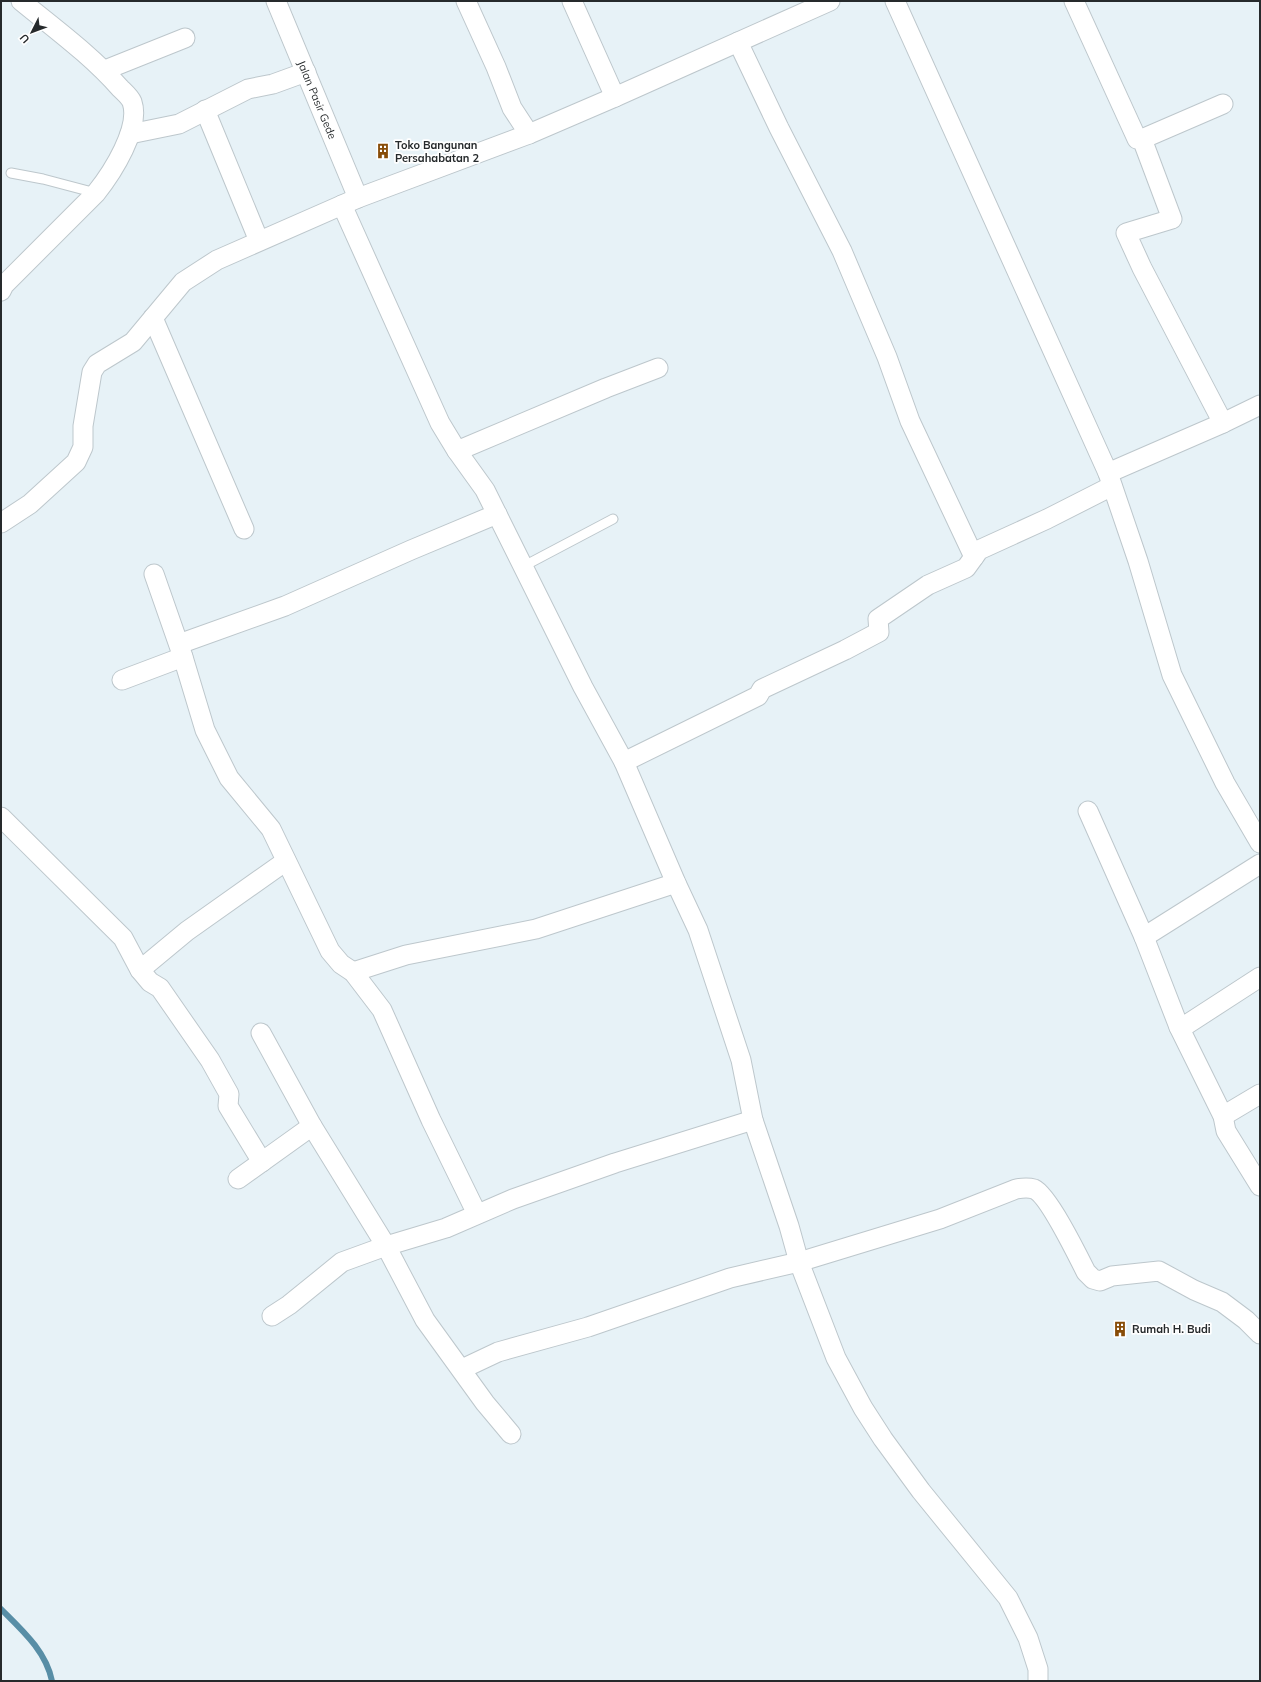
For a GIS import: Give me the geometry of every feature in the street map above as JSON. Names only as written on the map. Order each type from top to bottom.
[{"type":"street","points":[[1,291],[4,284],[96,193],[106,180],[130,134],[134,110],[132,100],[105,70],[21,1]]},
{"type":"street","name":"Jalan Pasir Gede","points":[[276,1],[306,72],[350,201],[440,423],[485,490],[583,687],[624,762],[698,930],[741,1060],[753,1120],[789,1226],[799,1262],[836,1358],[863,1408],[883,1439],[921,1491],[1008,1598],[1028,1638],[1038,1669],[1038,1681]]},
{"type":"street","points":[[466,1],[496,67],[512,108],[529,134]]},
{"type":"street","points":[[572,1],[615,97]]},
{"type":"street","points":[[1,523],[30,504],[76,462],[83,447],[83,426],[92,372],[97,364],[133,342],[178,287],[193,275],[217,260],[350,201],[529,134],[615,97],[738,42],[793,8],[830,1]]},
{"type":"street","points":[[895,1],[1110,480],[1138,561],[1172,675],[1225,783],[1260,843]]},
{"type":"street","points":[[1074,1],[1137,139],[1142,139],[1223,104]]},
{"type":"street","points":[[105,70],[185,38]]},
{"type":"street","points":[[738,42],[779,128],[842,251],[887,357],[910,421],[974,558]]},
{"type":"street","points":[[130,134],[179,124],[248,89],[274,84],[306,72]]},
{"type":"street","points":[[205,110],[259,241]]},
{"type":"street","points":[[1142,139],[1172,219],[1126,233],[1142,268],[1223,423]]},
{"type":"street","points":[[153,318],[244,529]]},
{"type":"street","points":[[457,450],[658,368]]},
{"type":"street","points":[[624,762],[758,696],[762,689],[845,650],[879,632],[878,619],[928,585],[966,568],[980,550],[1047,519],[1110,480],[1260,405]]},
{"type":"street","points":[[122,680],[181,651],[497,514]]},
{"type":"street","points":[[154,574],[181,651],[205,730],[229,778],[271,829],[330,951],[341,964],[353,972],[382,1010],[431,1120],[477,1214]]},
{"type":"street","points":[[1088,811],[1144,937],[1179,1027],[1223,1116],[1226,1131],[1260,1186]]},
{"type":"street","points":[[1,817],[123,938],[140,970],[150,982],[160,988],[210,1060],[229,1094],[228,1106],[262,1162]]},
{"type":"street","points":[[140,970],[187,931],[286,860]]},
{"type":"street","points":[[1144,937],[1260,864]]},
{"type":"street","points":[[353,972],[406,955],[536,929],[676,883]]},
{"type":"street","points":[[1179,1027],[1186,1025],[1260,977]]},
{"type":"street","points":[[261,1032],[312,1126],[386,1246],[425,1320],[462,1369],[485,1403],[512,1434]]},
{"type":"street","points":[[1223,1116],[1260,1094]]},
{"type":"street","points":[[272,1316],[289,1305],[342,1262],[386,1246],[446,1228],[513,1199],[615,1162],[753,1120]]},
{"type":"street","points":[[238,1179],[312,1126]]},
{"type":"street","points":[[462,1369],[498,1352],[588,1327],[730,1278],[799,1262],[940,1219],[1016,1189],[1025,1187],[1038,1192],[1051,1207],[1086,1272],[1093,1279],[1100,1281],[1112,1276],[1159,1271],[1194,1290],[1222,1302],[1246,1320],[1260,1334]]},
{"type":"lane","points":[[11,173],[43,178],[96,193]]},
{"type":"lane","points":[[524,566],[613,519]]},
{"type":"waterway","points":[[1,1609],[25,1633],[39,1651],[49,1670],[52,1681]]},
{"type":"place","name":"Toko Bangunan Persahabatan 2","points":[[383,151]]},
{"type":"place","name":"Rumah H. Budi","points":[[1120,1329]]}]
